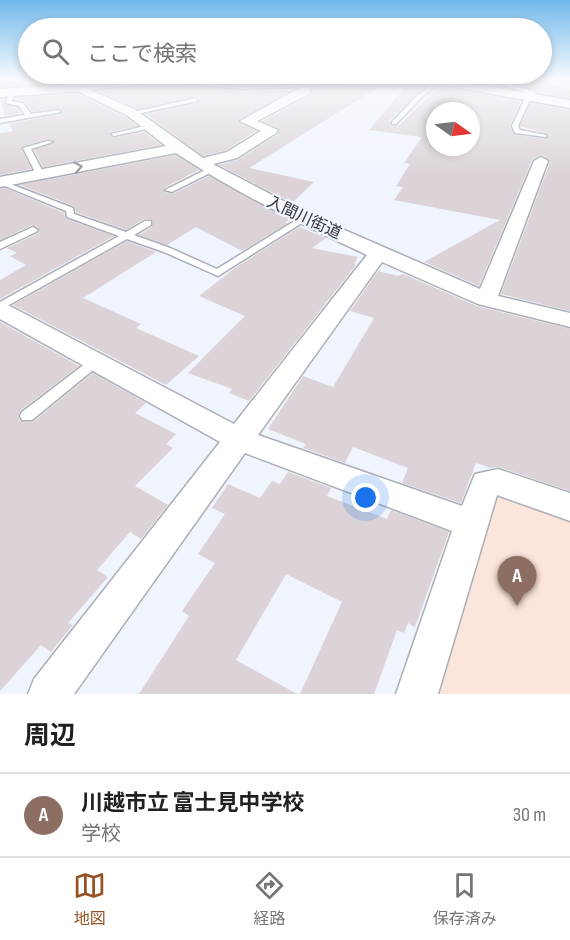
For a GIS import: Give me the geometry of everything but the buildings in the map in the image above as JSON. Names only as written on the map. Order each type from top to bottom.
[{"type":"street","name":"入間川街道","points":[[134,110],[149,127],[207,167],[304,219],[486,299],[570,320]]},
{"type":"street","points":[[207,167],[232,155],[271,130],[246,121],[268,110]]},
{"type":"street","points":[[0,182],[178,148]]},
{"type":"street","points":[[486,299],[541,161]]},
{"type":"street","points":[[49,694],[378,253]]},
{"type":"street","points":[[0,309],[94,363],[238,439],[471,524]]},
{"type":"street","points":[[417,694],[486,483],[498,482],[570,507]]},
{"type":"lane","points":[[25,110],[29,117]]},
{"type":"lane","points":[[394,123],[406,110]]},
{"type":"lane","points":[[524,110],[515,126],[517,132],[544,136]]},
{"type":"lane","points":[[0,121],[58,112]]},
{"type":"lane","points":[[114,134],[149,127]]},
{"type":"lane","points":[[40,174],[27,148],[50,142]]},
{"type":"lane","points":[[169,190],[207,167]]},
{"type":"lane","points":[[0,182],[70,210],[70,215],[218,273],[304,219]]},
{"type":"lane","points":[[0,309],[148,223]]},
{"type":"lane","points":[[0,246],[33,230]]},
{"type":"lane","points":[[27,416],[94,363]]},
{"type":"shaded area","points":[[505,495],[570,519],[570,694],[439,694],[496,498]]},
{"type":"place","name":"川越市立 富士見中学校","points":[[517,606]]}]
